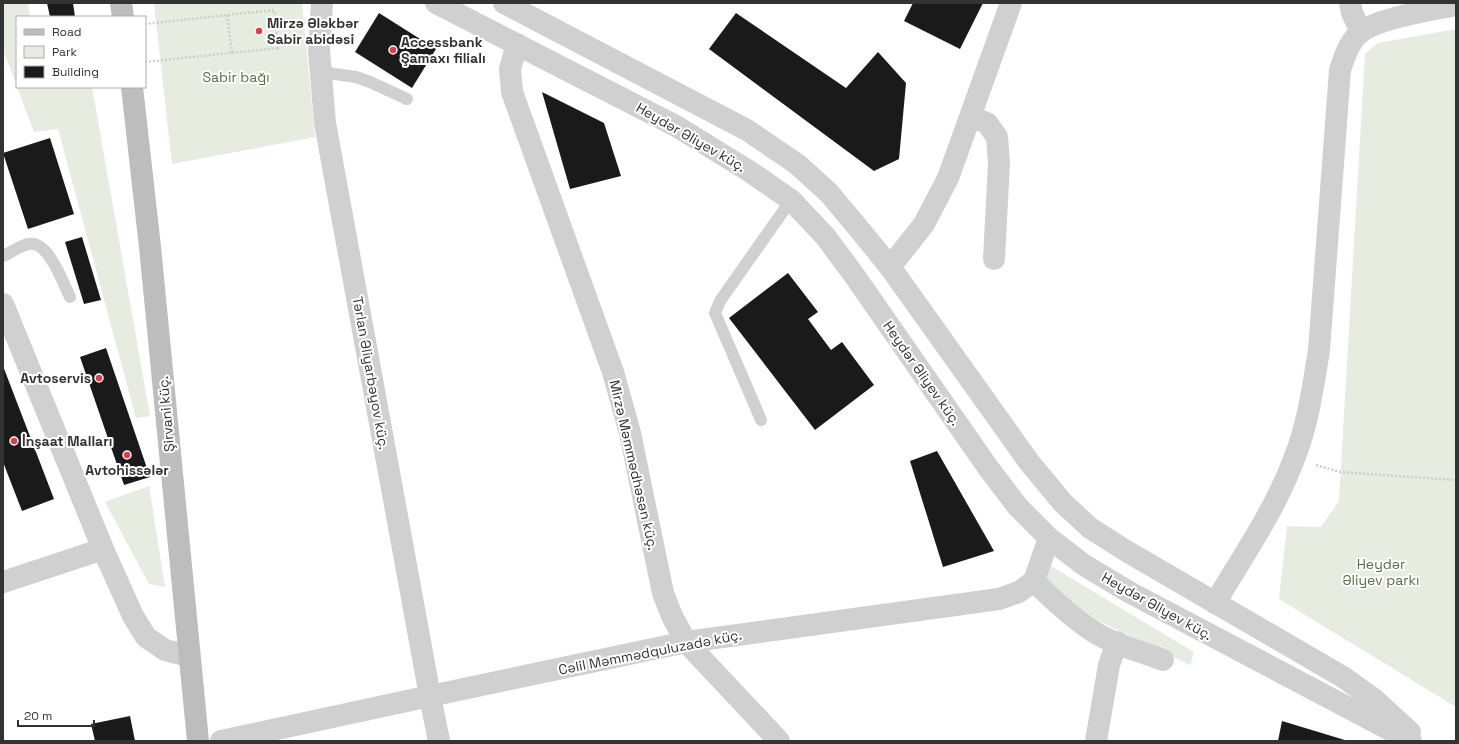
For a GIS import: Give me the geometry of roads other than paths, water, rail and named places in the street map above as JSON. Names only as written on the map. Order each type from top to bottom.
[{"type":"main road","points":[[121,3],[123,16]]},
{"type":"main road","name":"Şirvani küç.","points":[[132,88],[150,247],[198,741]]},
{"type":"street","name":"Tərlan Əliyarbəyov küç.","points":[[322,3],[319,50],[325,123],[439,741]]},
{"type":"street","name":"Heydər Əliyev küç.","points":[[436,3],[676,126],[749,171],[791,200],[824,236],[854,275],[989,469],[1018,507],[1049,538],[1084,565],[1129,592],[1410,741]]},
{"type":"street","points":[[504,3],[747,130],[797,164],[829,193],[890,267],[1028,462],[1062,503],[1090,528],[1128,552],[1343,677],[1375,700],[1420,741]]},
{"type":"street","points":[[890,267],[924,224],[948,178],[1011,3]]},
{"type":"street","points":[[1350,3],[1352,13],[1360,32]]},
{"type":"street","points":[[1215,603],[1276,500],[1295,459],[1305,424],[1319,350],[1340,70],[1348,48],[1360,32],[1388,20],[1456,4]]},
{"type":"street","name":"Mirzə Məmmədhəsən küç.","points":[[517,44],[510,69],[512,92],[612,372],[630,433],[663,593],[672,616],[686,642],[779,741]]},
{"type":"street","points":[[971,117],[987,123],[997,137],[999,163],[994,259]]},
{"type":"street","points":[[3,304],[103,549],[133,616],[146,637],[165,650],[189,656]]},
{"type":"street","points":[[1049,538],[1034,581],[1067,612],[1092,631],[1163,660]]},
{"type":"street","points":[[3,582],[103,549]]},
{"type":"street","name":"Cəlil Məmmədquluzadə küç.","points":[[221,741],[686,642],[999,599],[1019,592],[1034,581]]},
{"type":"street","points":[[1096,741],[1109,665],[1117,642]]},
{"type":"lane","points":[[321,72],[356,77],[407,99]]},
{"type":"lane","points":[[761,420],[715,313],[720,300],[791,200]]},
{"type":"lane","points":[[3,256],[29,244],[42,247],[50,255],[70,297]]},
{"type":"place","name":"Mirzə Ələkbər Sabir abidəsi","points":[[259,31]]},
{"type":"place","name":"Accessbank Şamaxı filialı","points":[[393,50]]},
{"type":"place","name":"Avtoservis","points":[[99,378]]},
{"type":"place","name":"İnşaat Malları","points":[[14,441]]},
{"type":"place","name":"Avtohissələr","points":[[127,455]]},
{"type":"park label","name":"Sabir bağı","points":[[236,77]]},
{"type":"park label","name":"Heydər Əliyev parkı","points":[[1381,572]]}]
